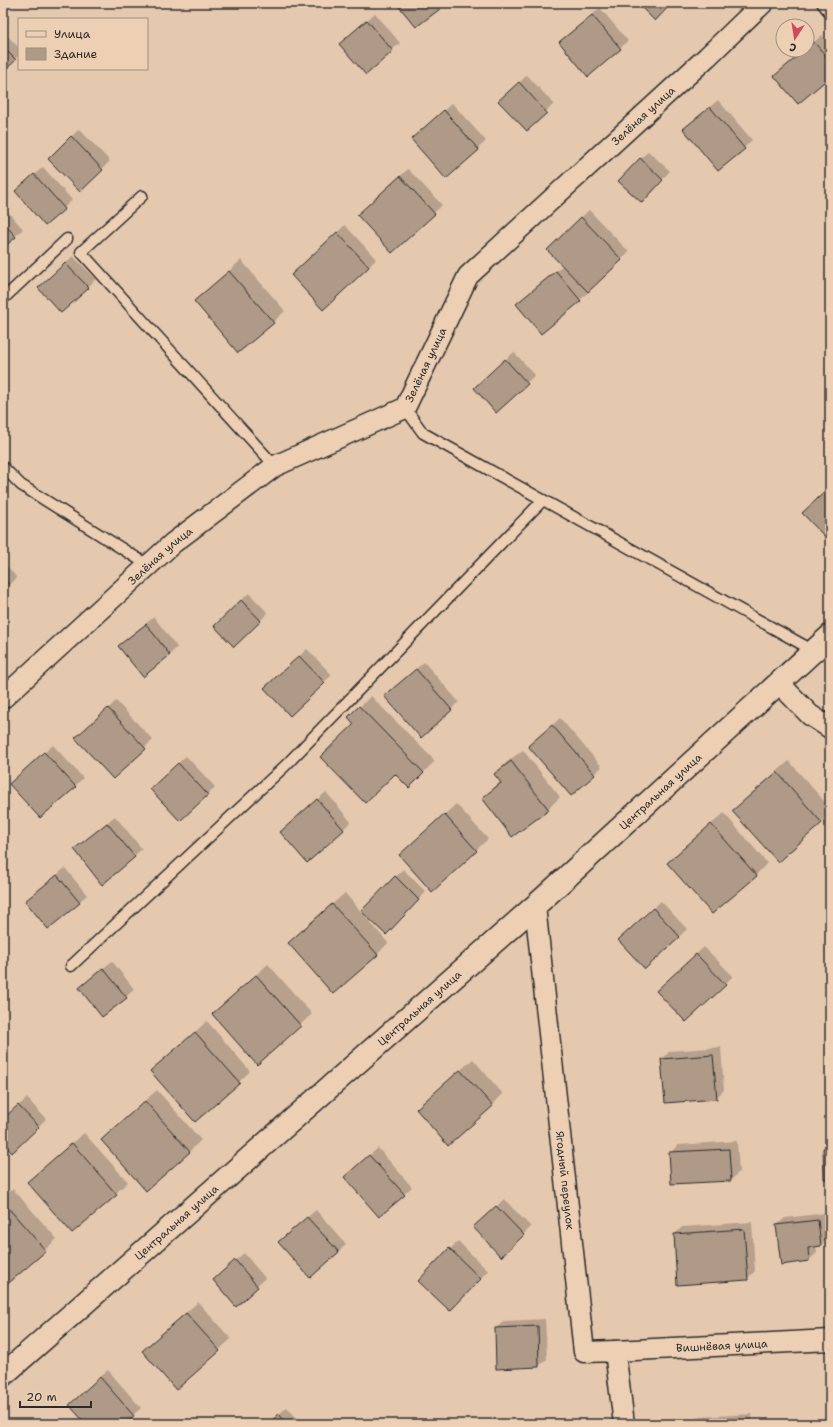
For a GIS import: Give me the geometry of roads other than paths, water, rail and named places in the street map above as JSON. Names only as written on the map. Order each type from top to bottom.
[{"type":"street","name":"Зелёная улица","points":[[3,698],[173,543],[275,466],[406,408],[468,276],[707,57],[763,3]]},
{"type":"street","name":"Центральная улица","points":[[3,1375],[535,906],[830,636]]},
{"type":"street","points":[[779,683],[810,715],[830,728]]},
{"type":"street","name":"Ягодный переулок","points":[[535,906],[584,1352],[615,1351]]},
{"type":"street","name":"Вишнёвая улица","points":[[615,1351],[830,1340]]},
{"type":"street","points":[[615,1351],[624,1424]]},
{"type":"lane","points":[[822,3],[830,13]]},
{"type":"lane","points":[[142,196],[81,252],[275,466]]},
{"type":"lane","points":[[3,299],[67,239]]},
{"type":"lane","points":[[406,408],[423,432],[814,650]]},
{"type":"lane","points":[[3,467],[22,485],[148,565]]},
{"type":"lane","points":[[71,966],[285,766],[543,500]]}]
